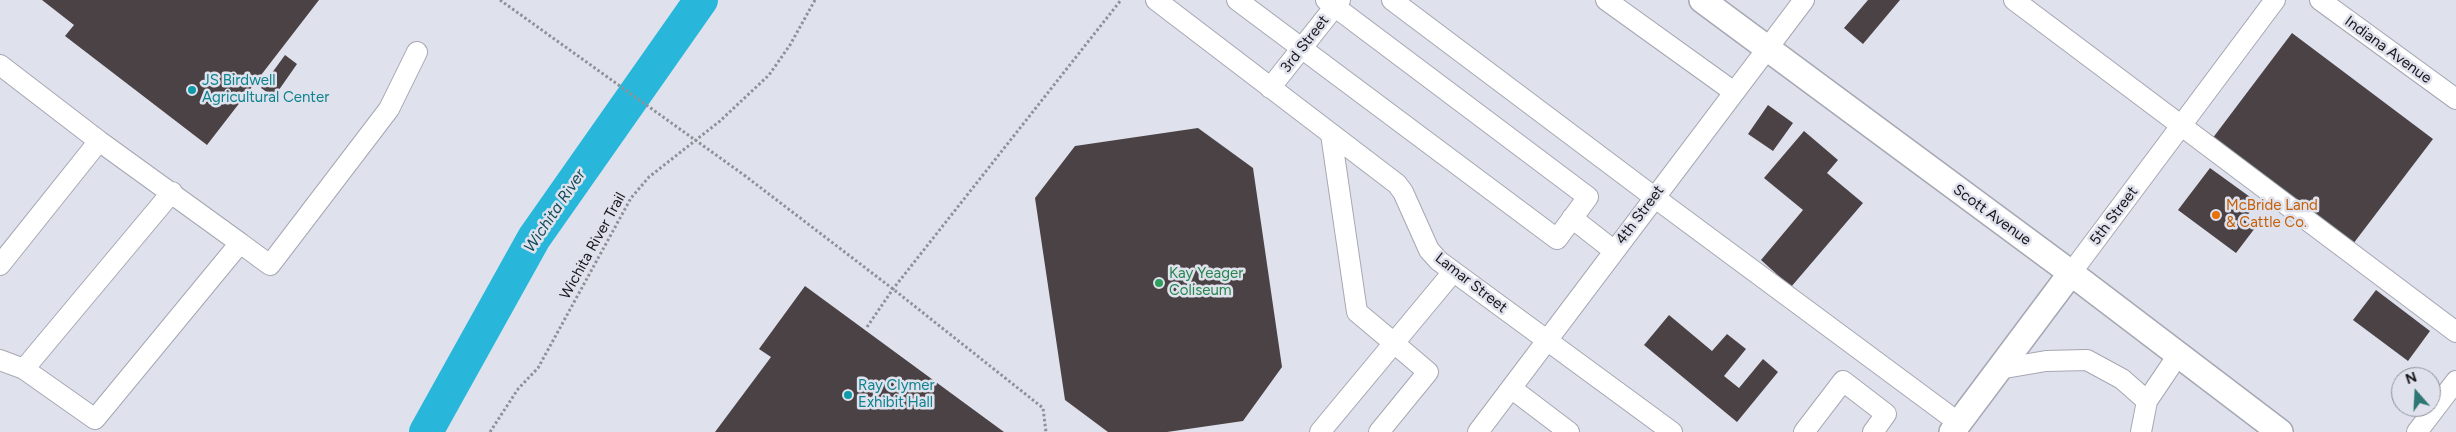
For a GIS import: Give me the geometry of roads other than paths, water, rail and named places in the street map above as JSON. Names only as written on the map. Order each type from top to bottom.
[{"type":"main road","name":"Scott Avenue","points":[[1702,0],[2280,432]]},
{"type":"main road","name":"5th Street","points":[[1956,427],[2071,274]]},
{"type":"street","name":"Lamar Street","points":[[1156,0],[1397,184],[1403,192],[1429,250],[1439,262],[1672,432]]},
{"type":"street","points":[[1237,0],[1557,239],[1588,197],[1334,2]]},
{"type":"street","points":[[1392,0],[1956,427]]},
{"type":"street","points":[[1606,0],[1734,92]]},
{"type":"street","name":"4th Street","points":[[1478,432],[1804,0]]},
{"type":"street","points":[[2014,0],[2456,332]]},
{"type":"street","name":"5th Street","points":[[2071,274],[2275,0]]},
{"type":"street","name":"Indiana Avenue","points":[[2320,0],[2456,99]]},
{"type":"street","name":"3rd Street","points":[[1270,88],[1301,49],[1334,2]]},
{"type":"street","points":[[0,64],[99,141],[172,192],[270,265],[389,110],[417,52]]},
{"type":"street","points":[[1331,134],[1357,312],[1428,372],[1379,432]]},
{"type":"street","points":[[0,265],[99,141]]},
{"type":"street","points":[[24,369],[172,192]]},
{"type":"street","points":[[1572,218],[1614,250]]},
{"type":"street","points":[[0,360],[24,369],[95,419],[240,243]]},
{"type":"street","points":[[1320,432],[1453,272]]},
{"type":"street","points":[[2141,432],[2147,401],[2178,355]]},
{"type":"street","points":[[1999,369],[2046,361],[2087,360],[2122,379],[2147,401]]},
{"type":"street","points":[[1804,432],[1843,381],[1886,414],[1872,432]]},
{"type":"street","points":[[2417,432],[2456,381]]},
{"type":"street","points":[[1511,388],[1569,432]]},
{"type":"waterway","name":"Wichita River","points":[[426,432],[534,238],[701,0]]},
{"type":"place","name":"JS Birdwell Agricultural Center","points":[[192,90]]},
{"type":"place","name":"McBride Land & Cattle Co.","points":[[2216,215]]},
{"type":"place","name":"Kay Yeager Coliseum","points":[[1159,283]]},
{"type":"place","name":"Ray Clymer Exhibit Hall","points":[[848,395]]}]
